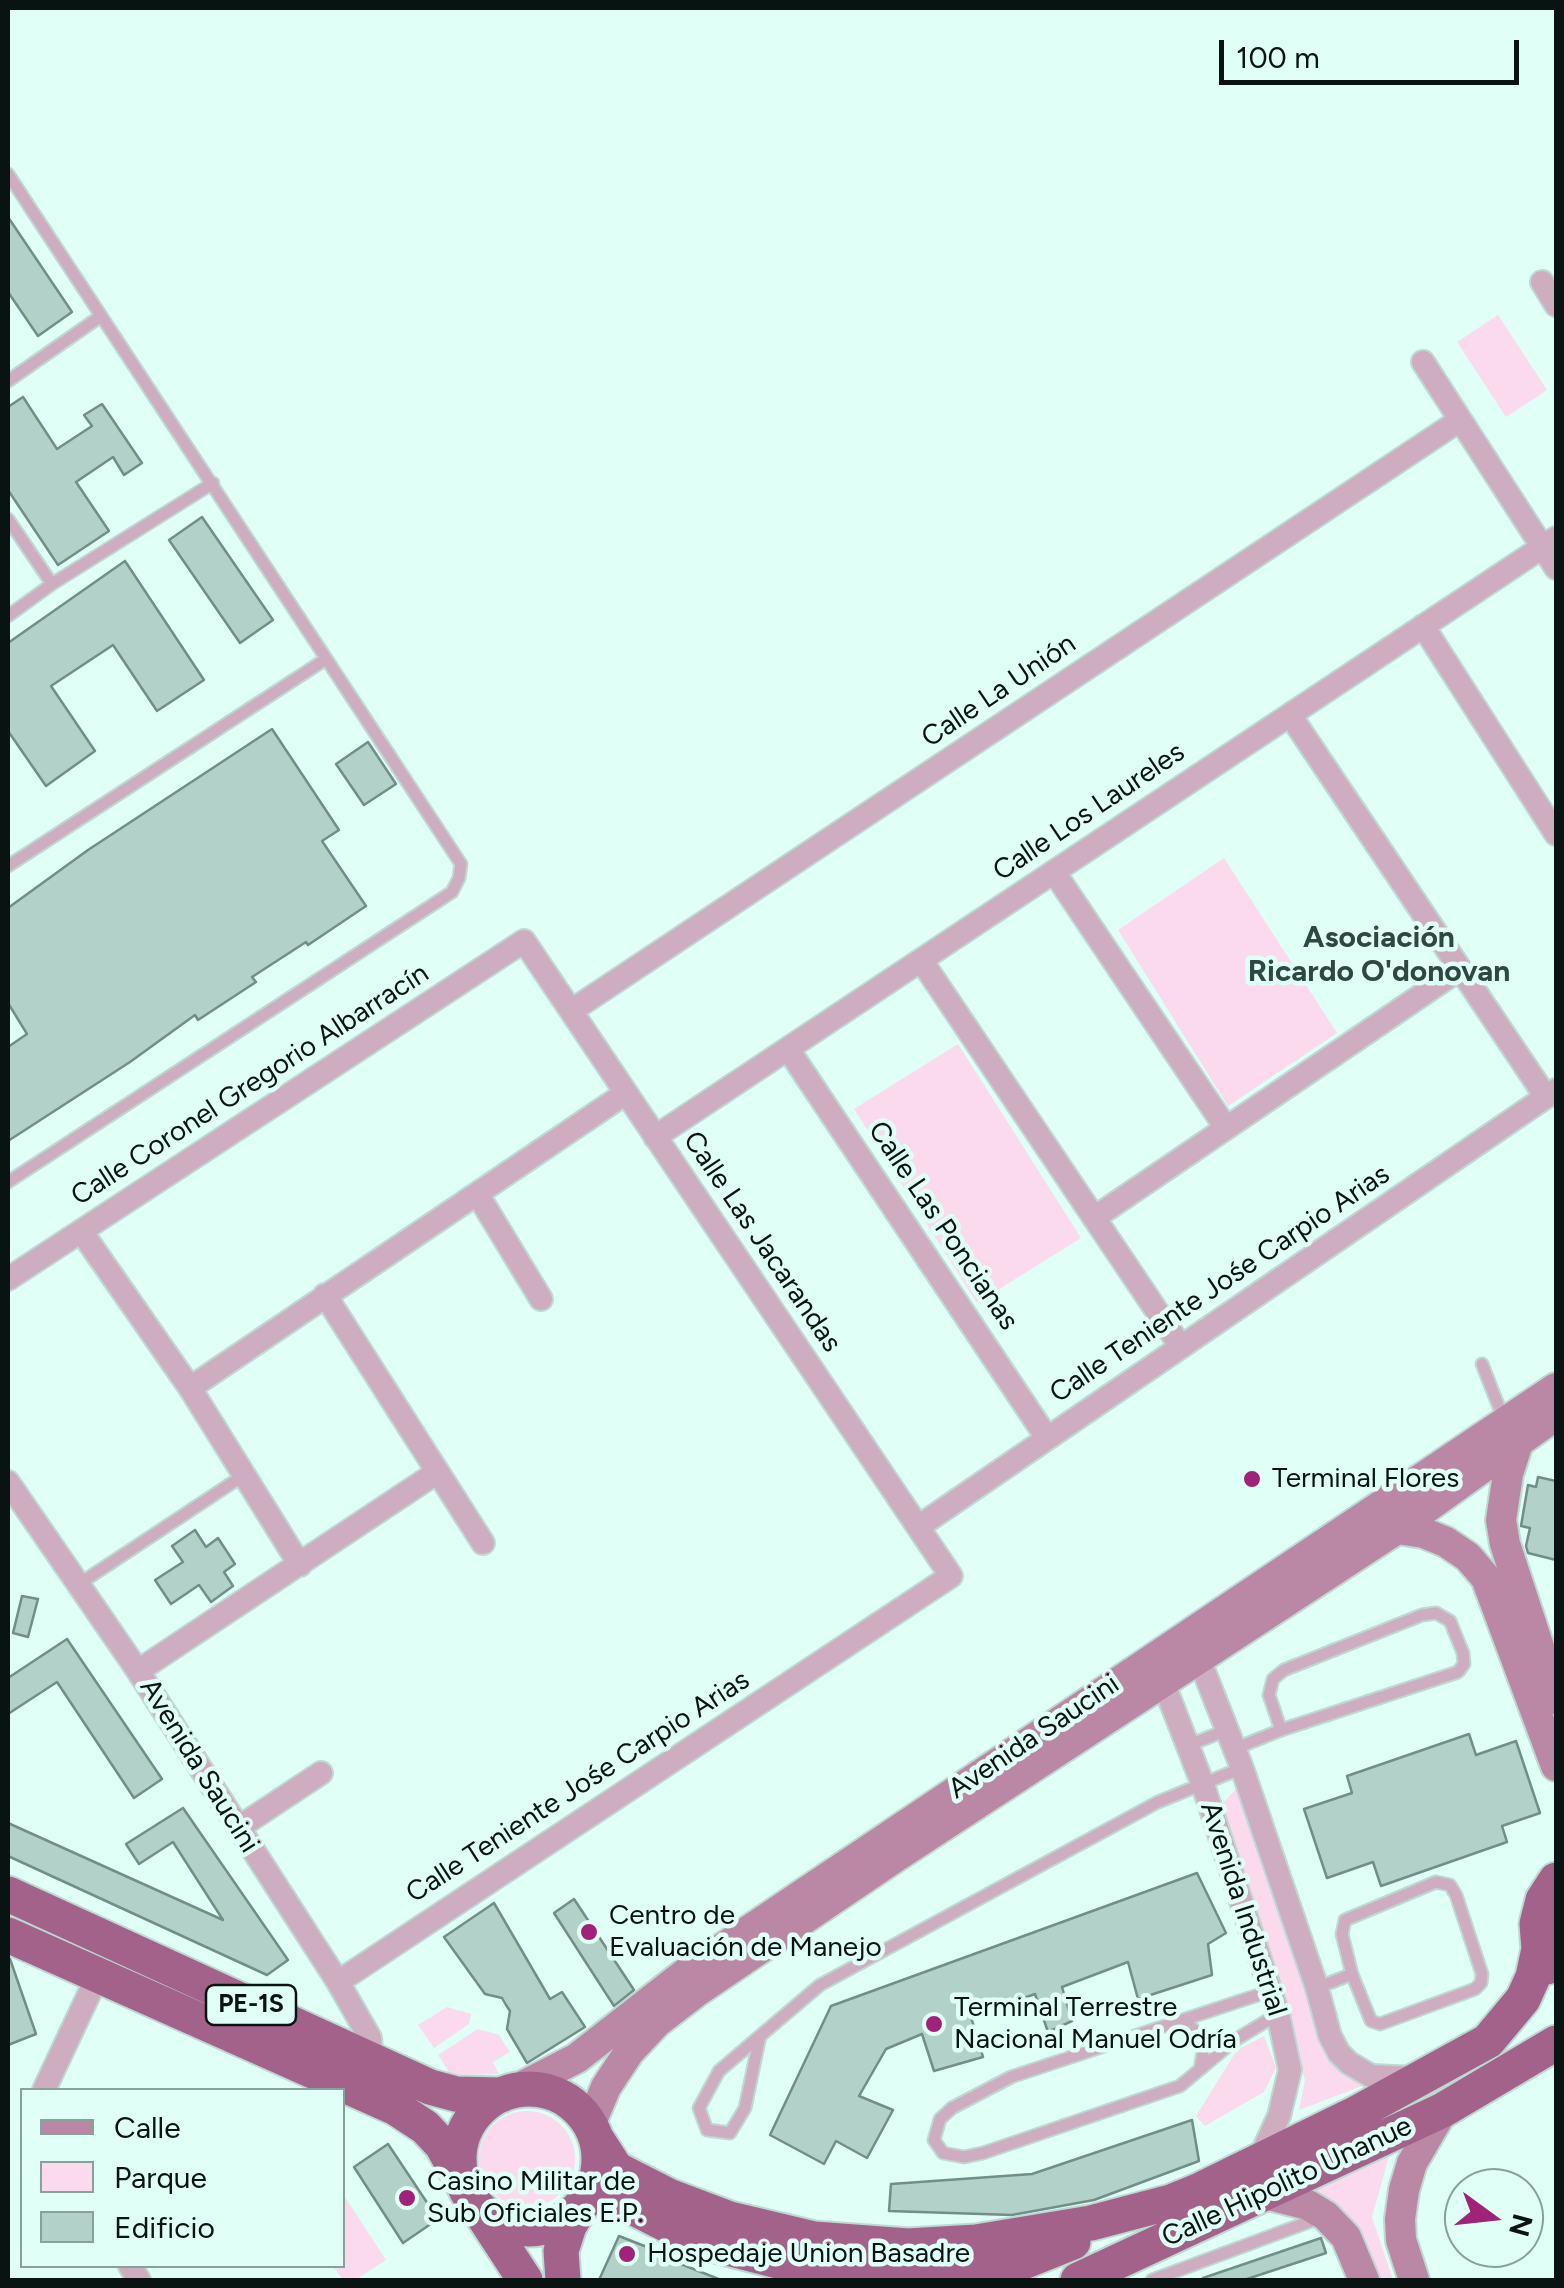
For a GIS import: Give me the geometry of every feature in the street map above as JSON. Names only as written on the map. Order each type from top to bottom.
[{"type":"highway","points":[[593,2132],[616,2168],[669,2196],[730,2219],[814,2239],[908,2246],[976,2242],[1091,2223],[1261,2179],[1420,2078],[1488,2041],[1512,2016],[1533,1977],[1539,1949],[1539,1912],[1556,1880]]},
{"type":"highway","name":"PE-1S","points":[[8,1894],[430,2087],[456,2094],[544,2090],[558,2095],[582,2113],[593,2132]]},
{"type":"highway","name":"PE-1S","points":[[8,1936],[396,2108],[442,2144],[469,2192],[498,2222],[527,2229],[557,2223],[587,2196]]},
{"type":"highway","points":[[1539,1949],[1556,1980]]},
{"type":"highway","name":"Calle Hipolito Unanue","points":[[1078,2280],[1261,2179],[1442,2110],[1556,2043]]},
{"type":"highway","points":[[508,2092],[477,2113],[462,2138],[460,2168],[469,2192],[526,2280]]},
{"type":"highway","points":[[563,2280],[561,2251],[569,2226],[598,2171],[593,2132]]},
{"type":"highway","points":[[587,2196],[712,2244],[786,2264],[895,2277],[984,2278]]},
{"type":"highway","name":"Calle Hipolito Unanue","points":[[984,2278],[1171,2202]]},
{"type":"main road","name":"Avenida Saucini","points":[[1194,1646],[1397,1529],[1512,1434],[1556,1388]]},
{"type":"main road","name":"Avenida Saucini","points":[[508,2092],[576,2058],[687,1972],[929,1822],[1512,1434],[1556,1414]]},
{"type":"main road","points":[[1512,1434],[1503,1532],[1556,1698]]},
{"type":"main road","points":[[1397,1529],[1424,1533],[1446,1542],[1468,1557],[1486,1578],[1556,1766]]},
{"type":"main road","name":"Avenida Saucini","points":[[593,2132],[617,2068],[656,2022],[889,1848]]},
{"type":"main road","points":[[1414,2280],[1401,2240],[1404,2190],[1418,2150],[1442,2110]]},
{"type":"main road","points":[[1261,2179],[1286,2197],[1326,2216],[1346,2237],[1364,2280]]},
{"type":"street","points":[[1542,282],[1556,305]]},
{"type":"street","points":[[1423,362],[1549,542],[1556,568]]},
{"type":"street","name":"Calle La Unión","points":[[571,1012],[1460,420]]},
{"type":"street","name":"Calle Los Laureles","points":[[656,1137],[1549,542]]},
{"type":"street","points":[[1423,626],[1556,834]]},
{"type":"street","points":[[1290,715],[1460,969],[1551,1094]]},
{"type":"street","points":[[1054,872],[1226,1128]]},
{"type":"street","name":"Calle Las Jacarandas","points":[[524,940],[951,1576]]},
{"type":"street","name":"Calle Coronel Gregorio Albarracín","points":[[8,1279],[524,940]]},
{"type":"street","points":[[921,960],[1181,1346]]},
{"type":"street","points":[[1094,1218],[1460,969]]},
{"type":"street","name":"Calle Las Poncianas","points":[[788,1048],[1047,1438]]},
{"type":"street","points":[[190,1388],[626,1093]]},
{"type":"street","name":"Calle Teniente Jośe Carpio Arias","points":[[918,1527],[1551,1094]]},
{"type":"street","points":[[478,1195],[542,1298]]},
{"type":"street","points":[[81,1231],[190,1388],[300,1566]]},
{"type":"street","points":[[325,1295],[483,1543]]},
{"type":"street","points":[[138,1671],[436,1473]]},
{"type":"street","name":"Avenida Saucini","points":[[8,1482],[138,1671],[338,1982],[370,2038],[372,2060]]},
{"type":"street","name":"Calle Teniente Jośe Carpio Arias","points":[[338,1982],[951,1576]]},
{"type":"street","name":"Avenida Industrial","points":[[1194,1646],[1234,1749],[1338,2053],[1371,2076],[1420,2078]]},
{"type":"street","name":"Avenida Industrial","points":[[1158,1669],[1204,1785],[1278,2014],[1290,2070],[1261,2179]]},
{"type":"street","points":[[238,1828],[321,1773]]},
{"type":"street","points":[[45,2088],[98,1975]]},
{"type":"lane","points":[[8,174],[461,864],[452,892],[8,1182]]},
{"type":"lane","points":[[8,381],[101,316]]},
{"type":"lane","points":[[8,616],[213,483]]},
{"type":"lane","points":[[8,518],[52,584]]},
{"type":"lane","points":[[8,866],[326,659]]},
{"type":"lane","points":[[1482,1364],[1512,1434]]},
{"type":"lane","points":[[78,1584],[244,1474]]},
{"type":"lane","points":[[1189,1745],[1234,1749],[1458,1672],[1464,1664],[1463,1654],[1450,1621],[1436,1613],[1422,1615],[1284,1670],[1272,1679],[1269,1695],[1281,1730]]},
{"type":"lane","points":[[760,2036],[745,2108],[730,2133],[707,2130],[700,2108],[719,2071],[760,2036],[820,1985],[1158,1802],[1204,1785],[1234,1749]]},
{"type":"lane","points":[[1436,1882],[1450,1885],[1482,1974],[1475,1989],[1380,2024],[1371,2021],[1365,2012],[1352,1974],[1342,1934],[1345,1920],[1436,1882]]},
{"type":"lane","points":[[1318,1988],[1352,1974]]},
{"type":"lane","points":[[1270,1991],[1011,2078],[952,2108],[940,2120],[934,2140],[943,2153],[964,2158],[1180,2086],[1234,2040],[1278,2014]]},
{"type":"lane","points":[[1184,2020],[1198,2034],[1203,2052],[1200,2069]]},
{"type":"lane","points":[[1152,2280],[1178,2276],[1326,2216]]},
{"type":"green space","points":[[1498,315],[1547,390],[1506,417],[1457,342]]},
{"type":"green space","points":[[1224,858],[1337,1033],[1228,1106],[1118,930]]},
{"type":"green space","points":[[958,1044],[1081,1238],[977,1303],[854,1109]]},
{"type":"green space","points":[[1237,1788],[1334,2057],[1370,2083],[1299,2110],[1305,2080],[1221,1805]]},
{"type":"green space","points":[[447,2007],[471,2014],[469,2024],[434,2048],[418,2025]]},
{"type":"green space","points":[[478,2029],[499,2035],[510,2052],[493,2062],[499,2074],[451,2075],[438,2055]]},
{"type":"green space","points":[[1264,2036],[1276,2068],[1264,2092],[1205,2126],[1196,2116],[1237,2050]]},
{"type":"green space","points":[[527,2111],[545,2114],[561,2125],[572,2141],[572,2177],[561,2193],[545,2204],[527,2207],[509,2204],[493,2193],[482,2177],[479,2159],[482,2141],[493,2125],[509,2114]]},
{"type":"green space","points":[[1390,2153],[1372,2217],[1393,2280],[1372,2280],[1310,2189]]},
{"type":"green space","points":[[345,2197],[386,2260],[355,2280],[343,2280],[334,2268],[345,2268]]},
{"type":"building","points":[[8,217],[72,312],[38,336],[8,292]]},
{"type":"building","points":[[23,397],[57,449],[92,426],[84,415],[102,404],[142,463],[124,475],[113,457],[76,482],[109,531],[58,565],[8,490],[8,407]]},
{"type":"building","points":[[202,517],[273,620],[240,643],[169,540]]},
{"type":"building","points":[[125,561],[204,680],[157,711],[113,645],[51,686],[95,751],[46,786],[8,731],[8,643]]},
{"type":"building","points":[[272,729],[339,830],[322,841],[366,906],[252,977],[256,982],[198,1020],[195,1015],[8,1141],[8,1047],[27,1034],[8,1003],[8,908],[88,850]]},
{"type":"building","points":[[368,742],[396,784],[364,805],[336,764]]},
{"type":"building","points":[[1538,1477],[1556,1481],[1556,1560],[1528,1553],[1530,1528],[1521,1526],[1528,1485],[1536,1487]]},
{"type":"building","points":[[195,1530],[206,1547],[218,1538],[235,1564],[224,1572],[233,1586],[211,1602],[199,1585],[171,1604],[155,1580],[183,1562],[172,1546]]},
{"type":"building","points":[[22,1596],[38,1599],[28,1637],[13,1633]]},
{"type":"building","points":[[67,1639],[162,1779],[134,1798],[57,1682],[8,1714],[8,1678]]},
{"type":"building","points":[[1469,1734],[1476,1755],[1516,1741],[1540,1813],[1502,1826],[1507,1842],[1381,1886],[1373,1862],[1327,1878],[1304,1809],[1352,1793],[1347,1776]]},
{"type":"building","points":[[183,1808],[288,1960],[267,1975],[8,1856],[8,1823],[223,1920],[173,1842],[139,1864],[126,1844]]},
{"type":"building","points":[[1197,1873],[1226,1933],[1208,1944],[1212,1975],[1138,1999],[1128,1962],[1062,1987],[1072,2021],[1048,2032],[1035,1994],[971,2017],[983,2057],[934,2071],[922,2034],[886,2049],[859,2096],[893,2110],[867,2158],[836,2141],[824,2164],[770,2135],[831,2006]]},
{"type":"building","points":[[574,1899],[634,1990],[614,2006],[554,1913]]},
{"type":"building","points":[[494,1903],[550,1999],[562,1992],[585,2027],[527,2063],[507,2029],[510,2011],[502,1998],[485,1994],[444,1937]]},
{"type":"building","points":[[8,1960],[36,2034],[8,2045]]},
{"type":"building","points":[[1192,2120],[1199,2161],[1094,2200],[1012,2215],[889,2211],[891,2184],[1032,2174]]},
{"type":"building","points":[[388,2144],[438,2219],[403,2243],[354,2167]]},
{"type":"building","points":[[619,2236],[647,2247],[646,2250],[721,2280],[599,2280]]},
{"type":"building","points":[[1321,2238],[1326,2253],[1244,2280],[1203,2280],[1203,2278]]},
{"type":"place","name":"Terminal Flores","points":[[1252,1479]]},
{"type":"place","name":"Centro de Evaluación de Manejo","points":[[589,1932]]},
{"type":"place","name":"Terminal Terrestre Nacional Manuel Odría","points":[[934,2024]]},
{"type":"place","name":"Casino Militar de Sub Oficiales E.P.","points":[[407,2198]]},
{"type":"place","name":"Hospedaje Union Basadre","points":[[627,2254]]},
{"type":"district","name":"Asociación Ricardo O'donovan","points":[[1379,955]]}]
